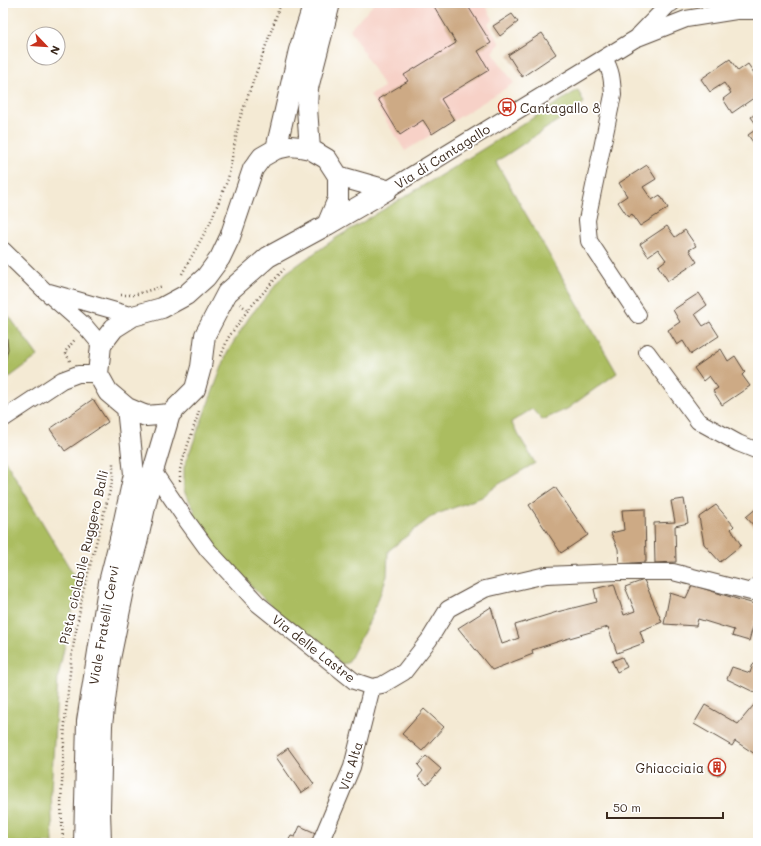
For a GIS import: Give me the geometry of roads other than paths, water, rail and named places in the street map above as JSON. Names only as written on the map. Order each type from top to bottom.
[{"type":"main road","points":[[276,149],[299,50],[314,3]]},
{"type":"main road","points":[[310,149],[307,108],[308,88],[330,3]]},
{"type":"main road","points":[[170,414],[146,416],[127,408],[108,392],[98,374],[101,345],[114,328],[133,316],[162,308],[186,294],[206,277],[220,258],[230,237],[253,169],[262,157],[276,149],[290,146],[300,146],[310,149],[327,159],[338,176],[338,199],[327,225]]},
{"type":"main road","points":[[338,176],[387,190]]},
{"type":"main road","name":"Viale Fratelli Cervi","points":[[100,843],[102,724],[110,659],[124,590],[137,543],[153,471],[170,414],[195,389],[201,367],[205,335],[227,293],[268,257],[387,190]]},
{"type":"main road","name":"Viale Fratelli Cervi","points":[[84,843],[87,721],[108,582],[120,539],[134,474],[127,408]]},
{"type":"street","points":[[635,39],[668,5],[672,3]]},
{"type":"street","name":"Via di Cantagallo","points":[[387,190],[635,39],[686,19],[733,7],[758,11]]},
{"type":"street","points":[[604,58],[609,67],[612,78],[613,95],[587,220],[589,241],[638,315]]},
{"type":"street","points":[[3,250],[44,290],[85,326],[101,345]]},
{"type":"street","points":[[44,290],[133,316]]},
{"type":"street","points":[[647,352],[698,421],[738,444],[758,451]]},
{"type":"street","points":[[3,419],[62,380],[78,374],[98,374]]},
{"type":"street","name":"Via delle Lastre","points":[[153,471],[208,550],[258,604],[354,681],[372,687],[382,685],[404,672],[429,640],[448,609],[485,589],[546,575],[616,572],[673,572],[756,591]]},
{"type":"street","name":"Via Alta","points":[[320,843],[352,767],[372,687]]},
{"type":"place","name":"Cantagallo 8","points":[[507,107]]},
{"type":"place","name":"Ghiacciaia","points":[[717,767]]}]
